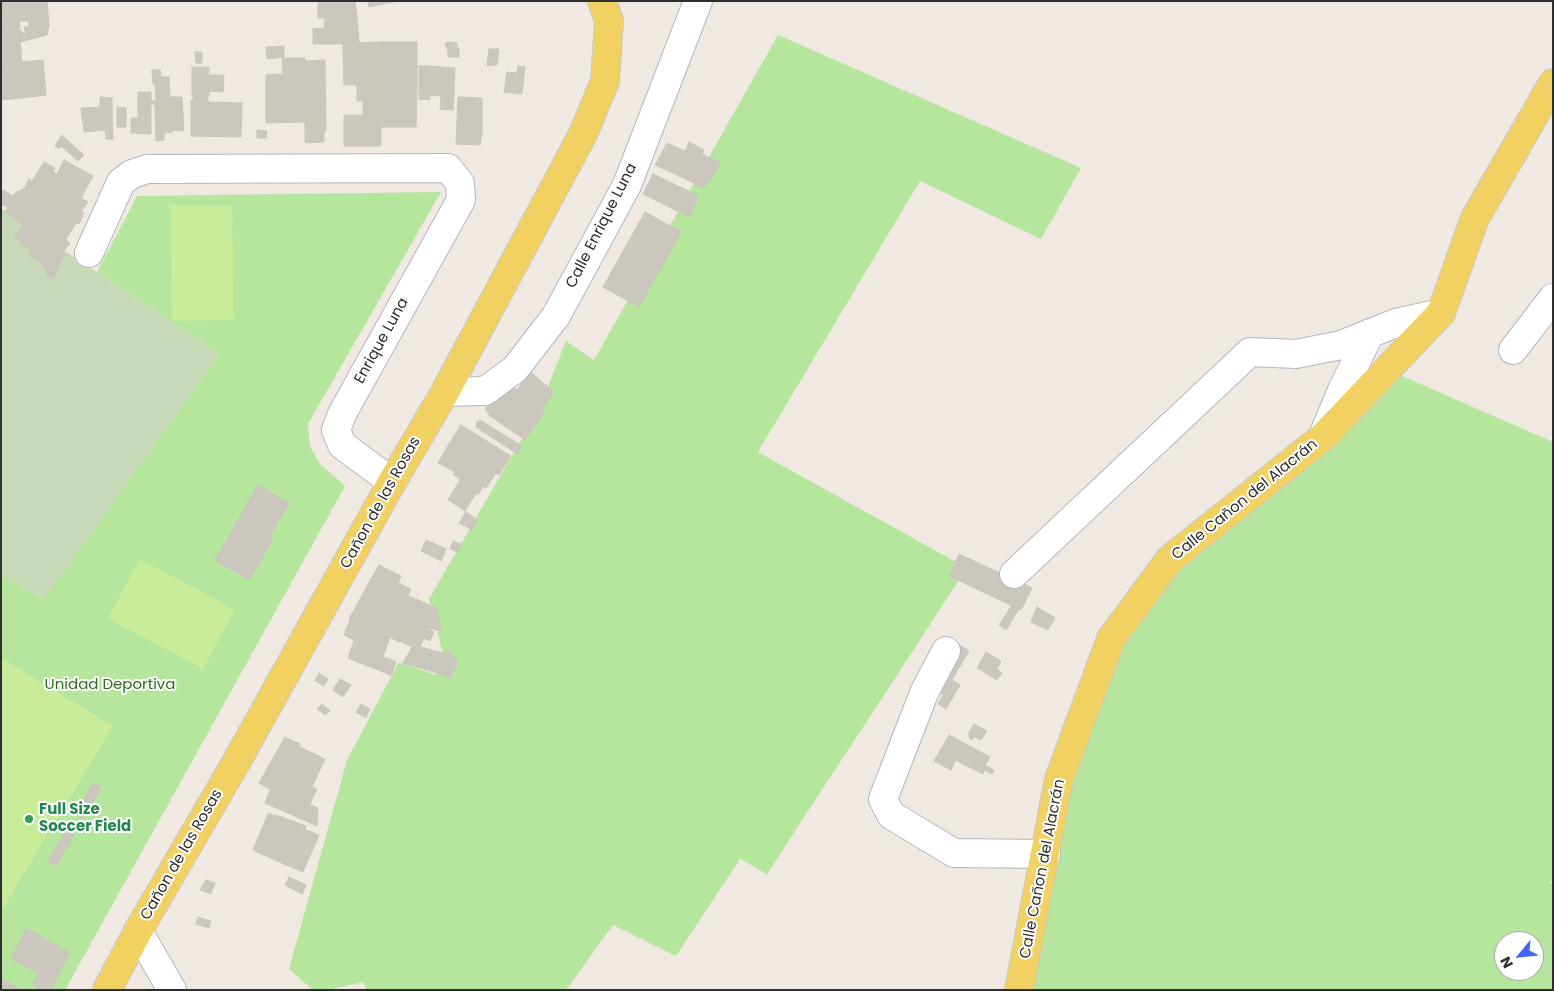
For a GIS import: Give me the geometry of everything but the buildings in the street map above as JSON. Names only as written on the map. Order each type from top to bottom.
[{"type":"main road","name":"Cañon de las Rosas","points":[[107,990],[138,931],[238,759],[392,482],[445,392],[583,134],[605,81],[609,21],[602,1]]},
{"type":"main road","name":"Calle Cañon del Alacrán","points":[[1019,990],[1059,779],[1112,640],[1170,559],[1323,437],[1441,313],[1475,218],[1553,83]]},
{"type":"street","name":"Calle Enrique Luna","points":[[445,392],[485,391],[515,369],[556,316],[627,185],[698,1]]},
{"type":"street","name":"Enrique Luna","points":[[89,254],[121,182],[132,174],[147,169],[448,168],[460,183],[461,200],[342,414],[336,430],[342,445],[392,482]]},
{"type":"street","points":[[1514,350],[1553,298]]},
{"type":"street","points":[[1014,574],[1250,352],[1296,354],[1342,345],[1396,323],[1441,313]]},
{"type":"street","points":[[1323,437],[1342,390],[1370,333]]},
{"type":"street","points":[[946,651],[924,693],[883,799],[892,816],[954,853],[1046,854]]},
{"type":"street","points":[[138,931],[172,990]]},
{"type":"green space","points":[[778,35],[1081,168],[1041,239],[920,181],[758,452],[967,568],[767,874],[740,859],[676,956],[613,925],[566,990],[367,990],[363,982],[328,990],[313,990],[289,969],[347,760],[399,662],[436,675],[444,658],[429,599],[539,409],[566,341],[594,360]]},
{"type":"green space","name":"Unidad Deportiva","points":[[441,192],[308,424],[310,446],[319,463],[345,486],[65,990],[1,990],[1,575],[44,598],[219,354],[97,272],[137,196]]},
{"type":"green space","points":[[170,205],[232,205],[234,320],[172,321]]},
{"type":"green space","points":[[1,208],[219,354],[45,598],[1,575]]},
{"type":"green space","points":[[1382,375],[1402,376],[1553,442],[1553,879],[1550,883],[1553,885],[1553,990],[1023,990],[1046,854],[1111,639],[1170,559]]},
{"type":"green space","points":[[140,559],[235,610],[203,669],[108,618]]},
{"type":"green space","name":"Full Size Soccer Field","points":[[1,658],[113,726],[1,912]]},
{"type":"place","name":"Full Size Soccer Field","points":[[29,819]]}]
